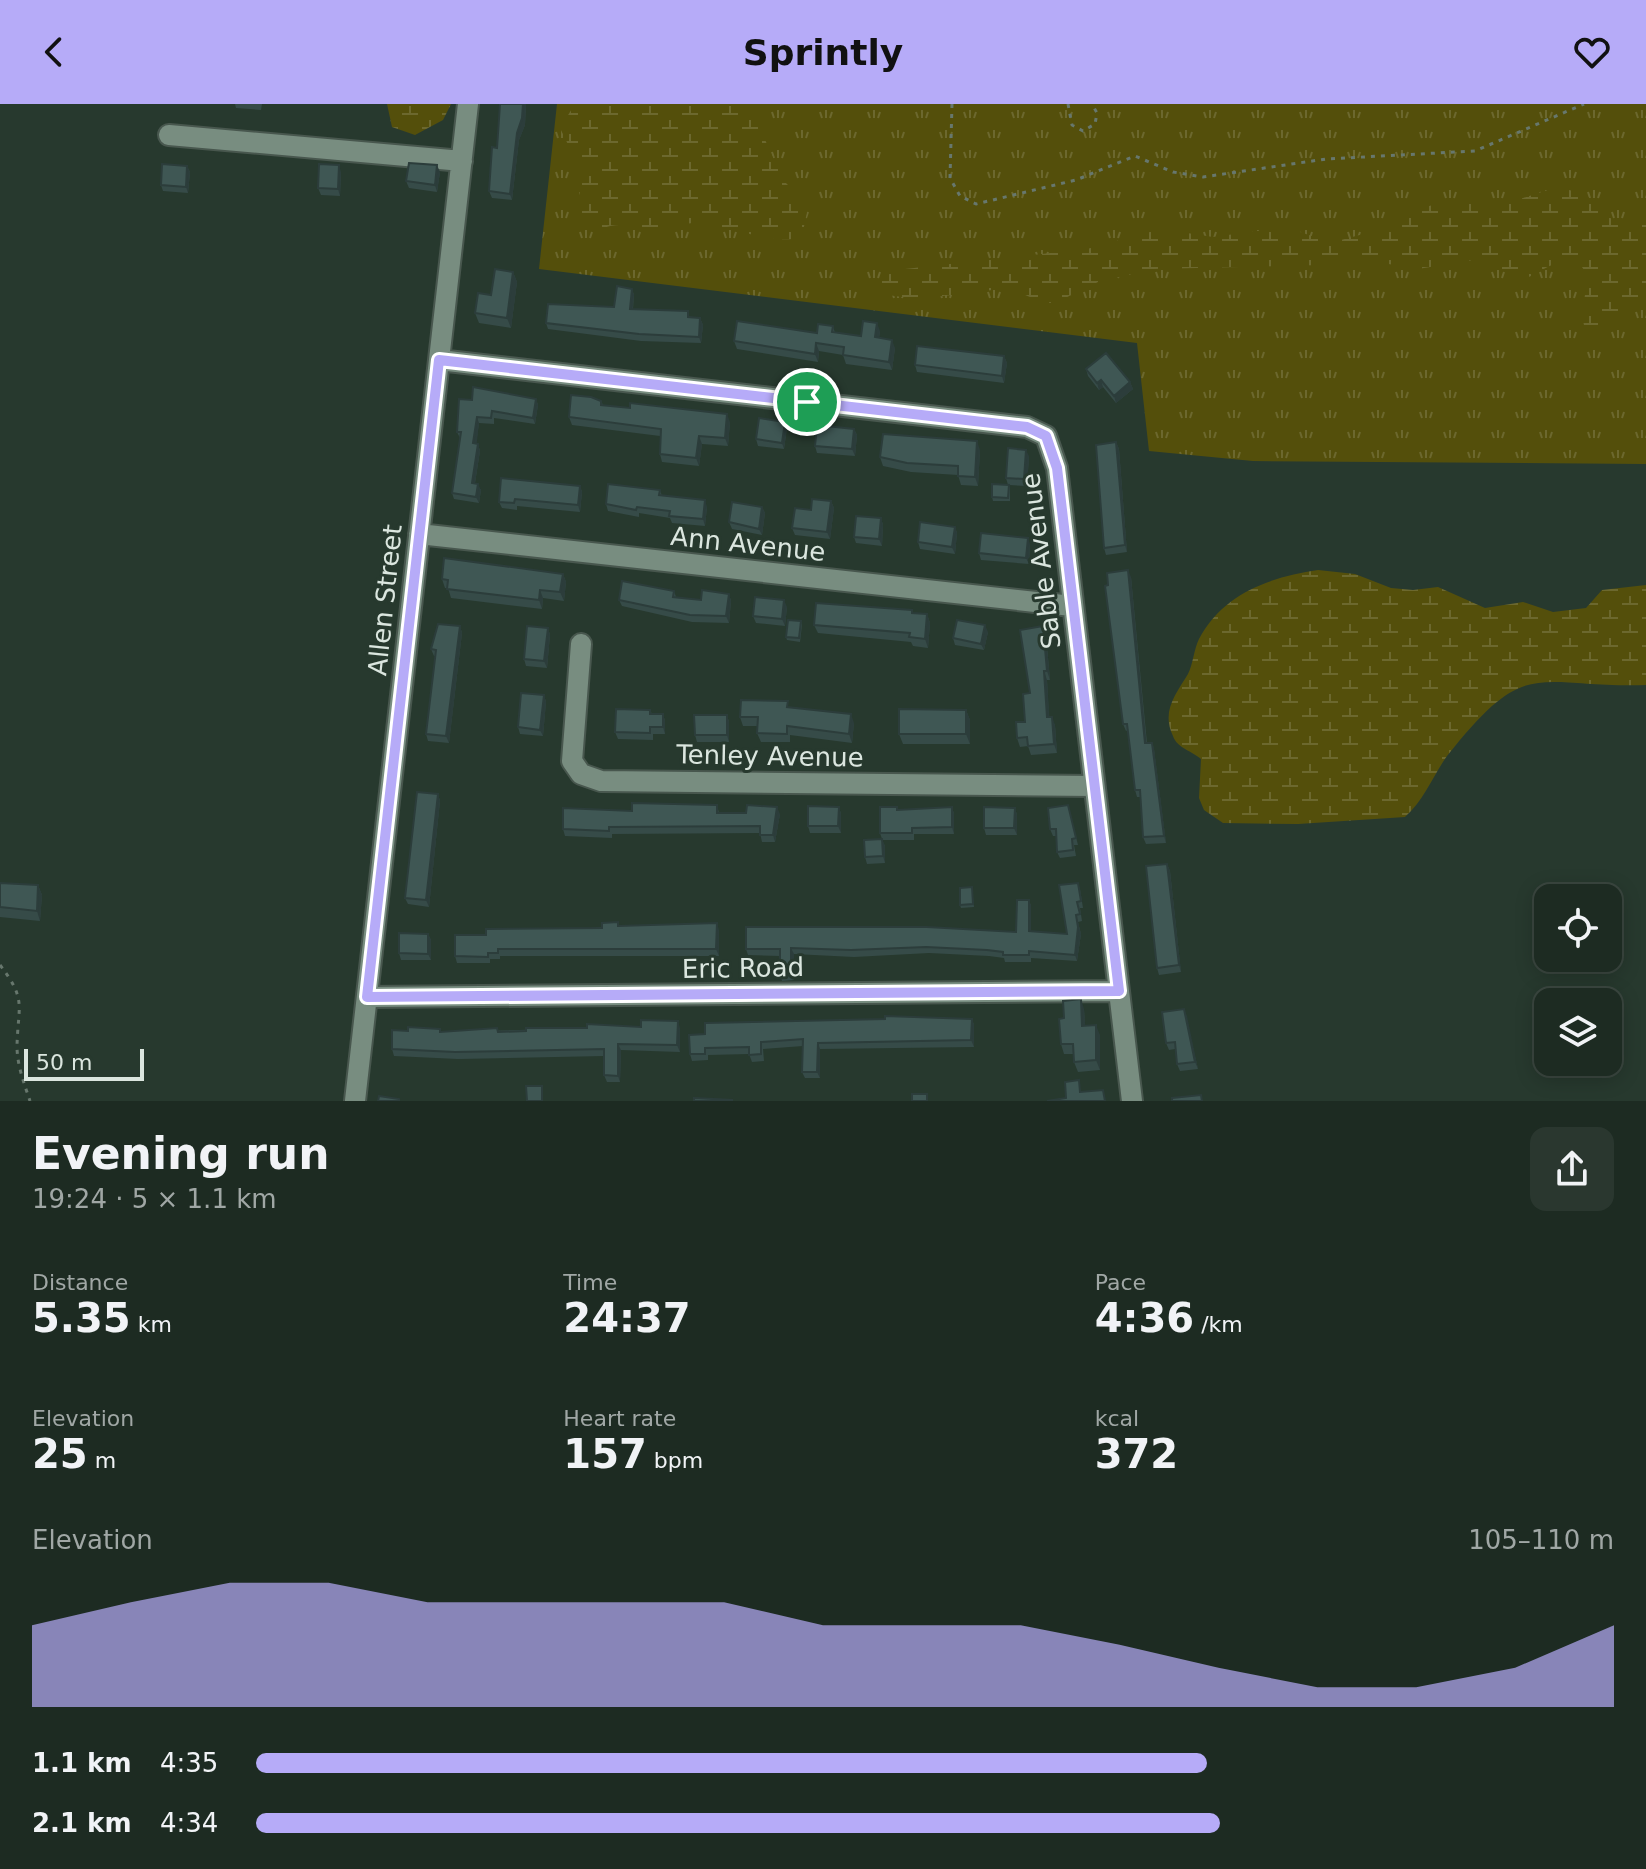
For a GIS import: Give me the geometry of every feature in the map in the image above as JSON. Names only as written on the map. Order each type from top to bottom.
[{"type":"street","name":"Allen Street","points":[[355,1101],[468,104]]},
{"type":"street","points":[[169,135],[462,161]]},
{"type":"street","name":"Sable Avenue","points":[[439,360],[1034,429],[1046,436],[1055,454],[1132,1101]]},
{"type":"street","name":"Ann Avenue","points":[[419,534],[1072,606]]},
{"type":"street","name":"Tenley Avenue","points":[[581,644],[572,761],[587,777],[601,781],[1094,786]]},
{"type":"street","name":"Eric Road","points":[[367,997],[1119,991]]},
{"type":"path","points":[[952,104],[950,178],[960,196],[976,204],[1076,180],[1127,157],[1142,158],[1173,172],[1203,177],[1326,159],[1475,151],[1584,104]]},
{"type":"path","points":[[1068,104],[1072,125],[1083,131],[1095,124],[1097,113],[1092,104]]},
{"type":"path","points":[[0,965],[16,985],[19,998],[17,1048],[30,1101]]},
{"type":"green space","points":[[387,104],[451,104],[443,120],[415,135],[392,127]]},
{"type":"green space","points":[[557,104],[1646,104],[1646,464],[1253,461],[1149,451],[1137,343],[539,269]]},
{"type":"green space","points":[[575,104],[749,104],[783,180],[797,194],[807,212],[802,236],[780,239],[699,223],[651,231],[624,225],[596,230],[586,228],[576,219],[580,197],[579,167],[560,128]]},
{"type":"green space","points":[[1557,187],[1585,194],[1620,227],[1646,223],[1646,302],[1622,309],[1596,329],[1584,325],[1585,272],[1571,258],[1516,282],[1498,266],[1479,259],[1418,269],[1353,258],[1322,265],[1153,269],[1098,282],[1055,303],[1007,289],[899,297],[875,288],[896,270],[1087,249],[1161,229],[1213,237],[1286,227],[1323,240],[1341,240],[1393,226],[1423,208],[1442,202],[1508,203]]},
{"type":"green space","points":[[1318,570],[1355,574],[1391,588],[1413,590],[1438,587],[1485,608],[1523,602],[1553,612],[1586,608],[1602,590],[1646,585],[1646,685],[1555,682],[1534,683],[1516,690],[1496,702],[1474,724],[1447,756],[1405,817],[1298,824],[1223,823],[1204,810],[1199,798],[1201,759],[1175,740],[1169,719],[1172,703],[1190,670],[1199,639],[1221,610],[1266,583]]},
{"type":"building","points":[[500,104],[523,104],[510,194],[489,191],[492,147],[497,148]]},
{"type":"building","points":[[409,163],[437,165],[435,185],[406,181]]},
{"type":"building","points":[[162,164],[187,166],[186,187],[161,185]]},
{"type":"building","points":[[319,164],[339,165],[338,189],[318,188]]},
{"type":"building","points":[[495,269],[513,272],[507,318],[475,313],[478,293],[491,295]]},
{"type":"building","points":[[617,286],[632,289],[630,309],[688,311],[688,317],[700,318],[699,337],[639,334],[546,323],[548,304],[614,307]]},
{"type":"building","points":[[737,321],[817,333],[818,324],[833,326],[832,332],[861,336],[863,321],[877,323],[875,337],[892,340],[889,362],[843,355],[844,347],[816,343],[815,354],[734,341]]},
{"type":"building","points":[[917,346],[1004,356],[1002,376],[915,365]]},
{"type":"building","points":[[1106,353],[1130,382],[1114,396],[1101,380],[1097,383],[1086,369]]},
{"type":"building","points":[[473,387],[536,399],[533,418],[492,411],[491,418],[477,417],[473,443],[478,444],[472,483],[478,484],[476,497],[452,493],[461,432],[457,432],[459,399],[472,400]]},
{"type":"building","points":[[571,395],[591,397],[601,401],[601,405],[630,408],[630,403],[727,414],[725,438],[699,436],[696,458],[660,454],[661,429],[569,417]]},
{"type":"building","points":[[759,418],[785,422],[782,443],[756,439]]},
{"type":"building","points":[[817,425],[854,429],[852,449],[815,446]]},
{"type":"building","points":[[883,434],[977,441],[975,477],[958,476],[958,466],[907,463],[880,457]]},
{"type":"building","points":[[1116,442],[1125,545],[1104,548],[1096,445]]},
{"type":"building","points":[[1008,448],[1026,450],[1024,479],[1006,478]]},
{"type":"building","points":[[501,478],[580,486],[578,505],[515,499],[514,503],[499,502]]},
{"type":"building","points":[[608,484],[660,490],[659,495],[705,500],[703,519],[669,516],[670,511],[637,507],[636,510],[606,504]]},
{"type":"building","points":[[992,484],[1009,485],[1008,498],[992,497]]},
{"type":"building","points":[[812,499],[831,501],[827,532],[792,528],[795,508],[811,510]]},
{"type":"building","points":[[732,502],[762,507],[759,529],[729,522]]},
{"type":"building","points":[[856,516],[881,518],[879,539],[854,537]]},
{"type":"building","points":[[920,522],[955,527],[952,547],[918,542]]},
{"type":"building","points":[[981,533],[1028,538],[1026,558],[979,553]]},
{"type":"building","points":[[444,558],[563,574],[560,592],[540,590],[539,600],[447,589],[448,580],[442,579]]},
{"type":"building","points":[[1128,570],[1145,743],[1152,743],[1164,836],[1143,837],[1140,790],[1135,790],[1127,724],[1123,724],[1105,586],[1108,585],[1107,573]]},
{"type":"building","points":[[622,581],[674,591],[673,597],[701,600],[702,590],[729,594],[726,616],[690,615],[619,600]]},
{"type":"building","points":[[755,597],[784,600],[782,619],[753,616]]},
{"type":"building","points":[[816,603],[912,610],[912,613],[927,614],[925,639],[909,637],[910,633],[814,625]]},
{"type":"building","points":[[788,620],[801,621],[799,638],[786,637]]},
{"type":"building","points":[[957,620],[985,625],[981,644],[953,638]]},
{"type":"building","points":[[438,624],[460,626],[446,736],[426,734],[436,650],[431,649]]},
{"type":"building","points":[[527,626],[548,628],[544,661],[524,659]]},
{"type":"building","points":[[1043,626],[1047,717],[1052,717],[1054,744],[1028,746],[1027,737],[1017,738],[1016,722],[1025,722],[1023,694],[1030,693],[1020,630]]},
{"type":"building","points":[[521,693],[544,695],[540,730],[518,727]]},
{"type":"building","points":[[741,700],[788,701],[787,707],[851,714],[849,734],[787,726],[787,734],[757,733],[758,717],[740,717]]},
{"type":"building","points":[[616,709],[650,710],[650,714],[663,714],[663,727],[650,727],[650,733],[615,732]]},
{"type":"building","points":[[899,709],[966,710],[966,734],[899,734]]},
{"type":"building","points":[[694,715],[727,715],[727,735],[695,735]]},
{"type":"building","points":[[417,792],[438,794],[426,900],[405,898]]},
{"type":"building","points":[[632,803],[717,805],[717,813],[746,813],[747,805],[777,807],[773,835],[760,835],[760,826],[609,827],[609,831],[563,829],[563,808],[632,811]]},
{"type":"building","points":[[1068,805],[1076,838],[1072,839],[1073,850],[1057,852],[1056,829],[1050,829],[1048,808]]},
{"type":"building","points":[[808,806],[839,807],[838,826],[808,826]]},
{"type":"building","points":[[880,807],[897,807],[897,810],[952,807],[952,827],[912,828],[912,833],[880,833]]},
{"type":"building","points":[[984,807],[1015,808],[1014,828],[984,828]]},
{"type":"building","points":[[882,839],[883,856],[865,857],[864,840]]},
{"type":"building","points":[[1167,864],[1179,965],[1157,968],[1146,866]]},
{"type":"building","points":[[0,883],[38,885],[37,911],[0,907]]},
{"type":"building","points":[[1078,883],[1081,901],[1077,902],[1080,914],[1076,915],[1075,955],[1029,951],[1029,955],[1003,955],[1003,952],[987,950],[926,947],[851,950],[791,948],[791,974],[780,974],[780,949],[746,949],[746,927],[927,927],[1016,932],[1017,900],[1029,900],[1029,931],[1067,934],[1059,885]]},
{"type":"building","points":[[972,887],[973,904],[960,905],[960,888]]},
{"type":"building","points":[[618,922],[618,926],[717,923],[716,949],[498,949],[498,953],[488,953],[488,957],[455,956],[455,935],[486,935],[486,929],[602,928],[602,923]]},
{"type":"building","points":[[399,933],[428,934],[428,954],[399,953]]},
{"type":"building","points":[[1081,999],[1082,1026],[1096,1025],[1096,1060],[1074,1062],[1073,1044],[1061,1044],[1059,1019],[1064,1018],[1063,1001]]},
{"type":"building","points":[[1184,1009],[1195,1062],[1177,1064],[1175,1042],[1166,1043],[1162,1012]]},
{"type":"building","points":[[885,1016],[972,1019],[971,1040],[818,1043],[817,1072],[802,1072],[803,1039],[761,1042],[761,1054],[749,1055],[749,1047],[705,1048],[705,1054],[690,1054],[689,1035],[705,1034],[705,1023],[885,1019]]},
{"type":"building","points":[[641,1020],[678,1021],[677,1045],[618,1044],[618,1076],[604,1075],[604,1049],[455,1052],[392,1049],[392,1030],[408,1031],[408,1027],[440,1029],[440,1032],[497,1028],[498,1032],[526,1031],[526,1028],[587,1028],[587,1024],[641,1027]]},
{"type":"building","points":[[1079,1080],[1080,1092],[1103,1090],[1105,1101],[1047,1101],[1066,1098],[1065,1082]]},
{"type":"building","points":[[526,1086],[542,1086],[542,1101],[527,1101]]},
{"type":"building","points":[[912,1094],[927,1094],[927,1101],[912,1101]]},
{"type":"building","points":[[1201,1095],[1202,1101],[1172,1101],[1172,1098]]},
{"type":"building","points":[[379,1096],[399,1099],[399,1101],[378,1101]]},
{"type":"building","points":[[694,1098],[732,1100],[732,1101],[694,1101]]},
{"type":"route","points":[[439,360],[807,402],[1027,427],[1041,432],[1049,440],[1057,468],[1119,991],[367,997],[439,360]]}]
